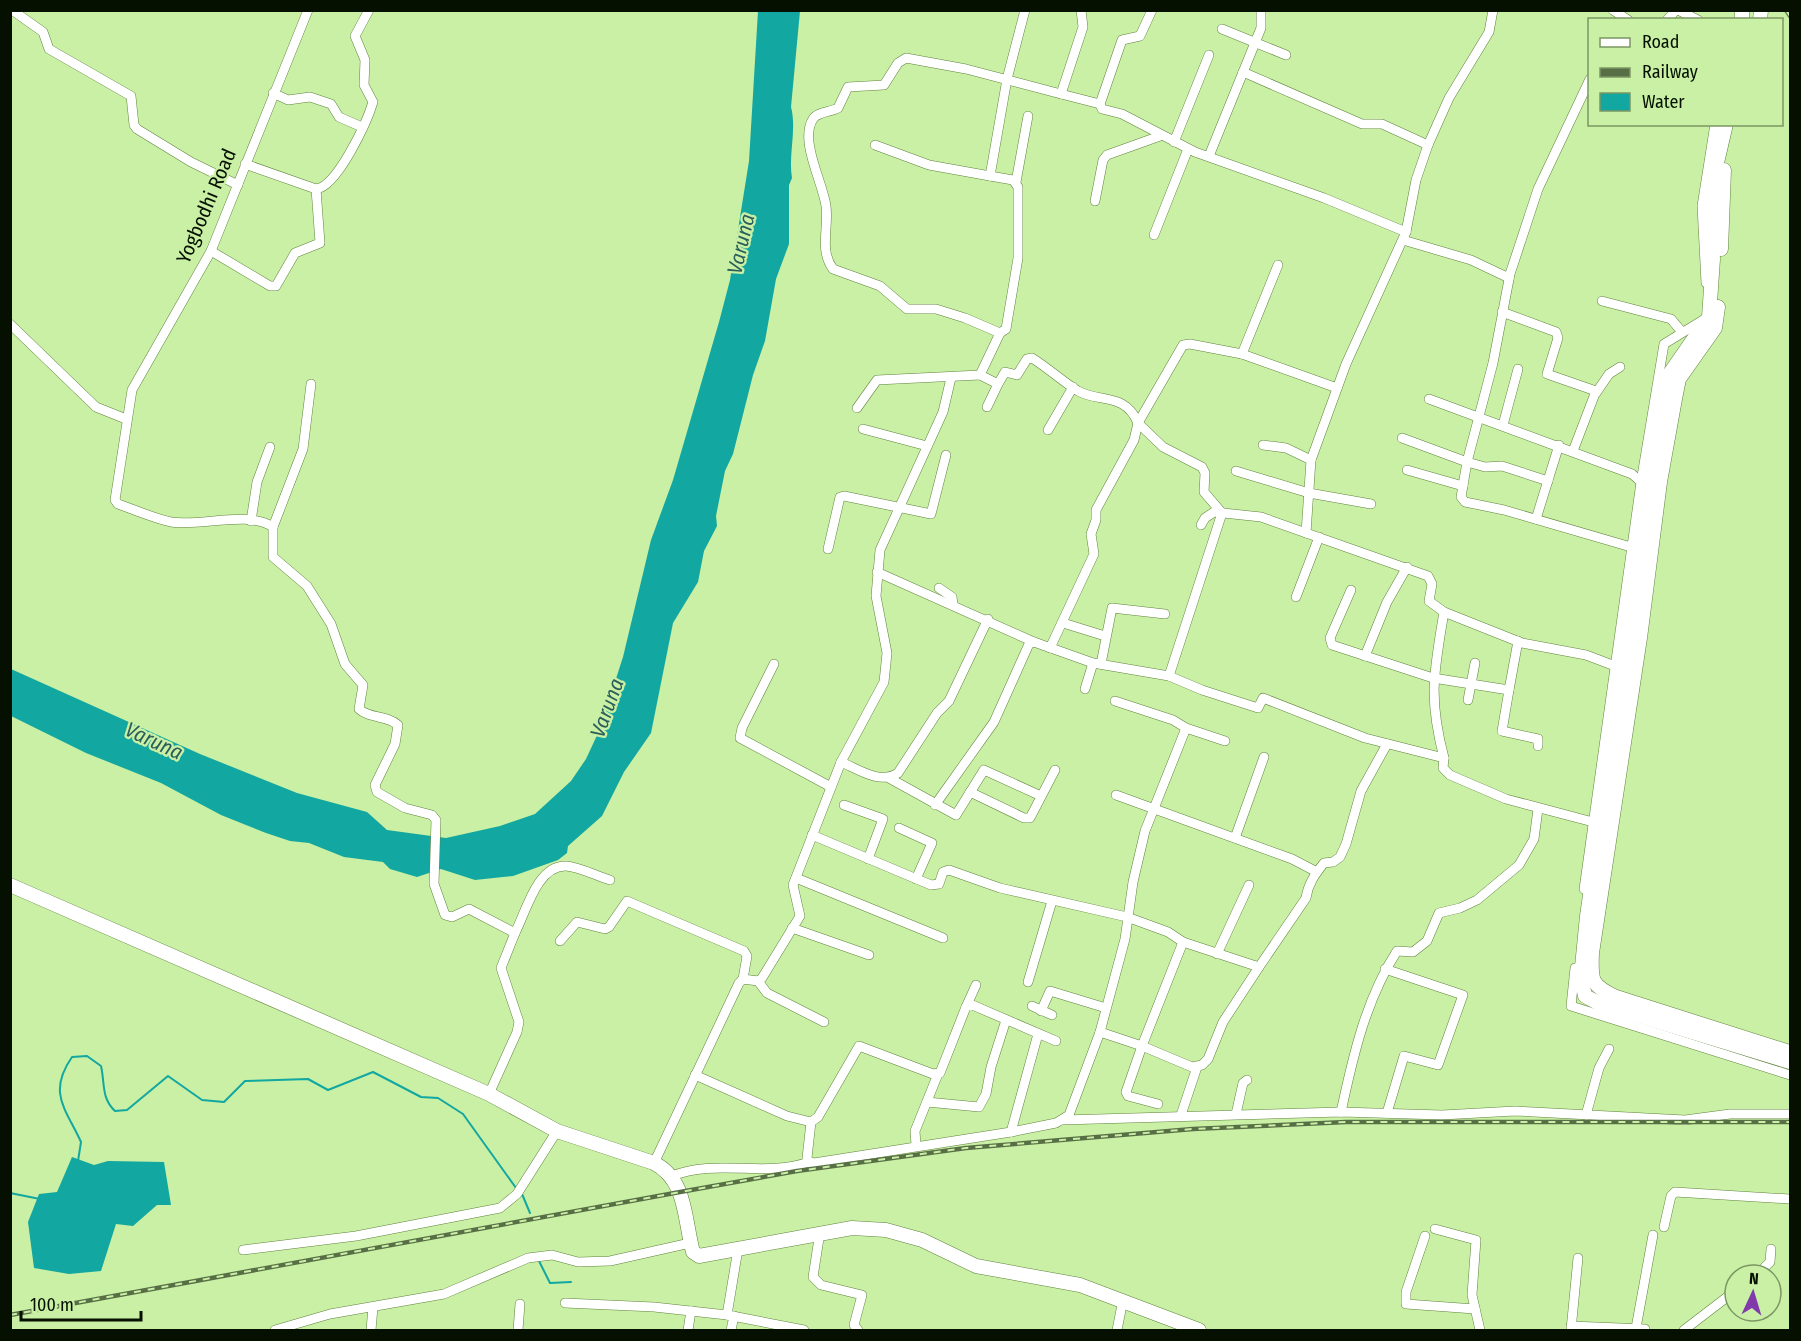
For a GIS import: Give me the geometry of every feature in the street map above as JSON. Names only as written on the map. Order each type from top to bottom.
[{"type":"street","points":[[12,10],[43,32],[49,49],[131,96],[134,126],[137,129],[191,162],[238,185]]},
{"type":"street","points":[[245,164],[316,189],[330,183],[362,127],[373,98],[364,85],[364,60],[355,36],[369,10]]},
{"type":"street","points":[[990,176],[1007,79],[1025,10]]},
{"type":"street","points":[[1061,94],[1083,27],[1081,10]]},
{"type":"street","points":[[1152,10],[1140,36],[1122,40],[1100,104],[1102,109],[1122,114],[1188,149],[1323,198],[1405,236],[1472,260],[1509,278]]},
{"type":"street","points":[[1209,156],[1261,28],[1261,10]]},
{"type":"street","points":[[1306,533],[1311,460],[1337,388],[1405,236],[1416,180],[1428,145],[1449,98],[1489,32],[1493,10]]},
{"type":"street","points":[[1677,10],[1694,18]]},
{"type":"street","name":"Yogbodhi Road","points":[[273,527],[234,519],[198,524],[172,522],[118,504],[114,494],[132,390],[211,251],[307,11]]},
{"type":"street","points":[[1222,29],[1286,55]]},
{"type":"street","points":[[1174,142],[1209,55]]},
{"type":"street","points":[[1000,333],[936,309],[907,309],[880,286],[833,269],[825,255],[826,204],[810,151],[813,118],[838,108],[848,87],[885,85],[903,59],[966,69],[1100,104]]},
{"type":"street","points":[[1243,72],[1362,124],[1383,124],[1428,145]]},
{"type":"street","points":[[1588,83],[1538,189],[1509,278],[1493,363],[1467,462],[1461,497],[1464,502],[1536,519],[1631,547]]},
{"type":"street","points":[[273,93],[288,100],[309,97],[331,104],[339,117],[362,127]]},
{"type":"street","points":[[980,375],[1000,333],[1006,329],[1018,258],[1016,182],[1028,116]]},
{"type":"street","points":[[1715,126],[1701,206],[1706,309],[1700,323],[1667,340],[1664,347],[1631,547],[1593,822],[1571,1006],[1791,1075]]},
{"type":"street","points":[[1710,327],[1708,317],[1713,259],[1710,193],[1726,126]]},
{"type":"street","points":[[1735,126],[1721,181],[1721,257],[1710,327],[1687,358],[1670,373],[1648,492],[1587,916],[1582,986],[1588,999],[1600,1004],[1791,1062]]},
{"type":"street","points":[[1095,201],[1103,160],[1107,155],[1160,136]]},
{"type":"street","points":[[875,145],[929,165],[1016,182]]},
{"type":"street","points":[[1155,235],[1188,149]]},
{"type":"street","points":[[211,251],[270,286],[276,286],[295,253],[320,243],[316,189]]},
{"type":"street","points":[[1242,354],[1278,265]]},
{"type":"street","points":[[1602,301],[1671,319],[1682,332]]},
{"type":"street","points":[[1502,312],[1557,332],[1558,338],[1546,373],[1596,393]]},
{"type":"street","points":[[10,324],[96,407],[126,419]]},
{"type":"street","points":[[1050,648],[1094,554],[1091,534],[1096,520],[1096,510],[1134,440],[1138,423],[1183,345],[1190,344],[1242,354],[1337,388]]},
{"type":"street","points":[[987,407],[1005,372],[1019,374],[1030,358],[1084,394],[1105,397],[1121,404],[1131,411],[1138,423],[1162,447],[1202,467],[1205,473],[1204,492],[1222,513]]},
{"type":"street","points":[[1687,358],[1679,379],[1660,482],[1640,638],[1592,952],[1592,980],[1598,987],[1616,996],[1791,1053]]},
{"type":"street","points":[[1573,451],[1596,393],[1609,374],[1620,367]]},
{"type":"street","points":[[1503,424],[1518,369]]},
{"type":"street","points":[[857,408],[877,380],[980,375],[998,384]]},
{"type":"street","points":[[758,981],[764,975],[792,928],[800,910],[793,891],[796,878],[841,762],[884,682],[887,653],[876,596],[880,550],[943,412],[951,378]]},
{"type":"street","points":[[311,384],[303,449],[273,527],[273,557],[306,586],[331,624],[345,664],[363,685],[359,709],[363,713],[393,720],[398,725],[395,744],[375,785],[377,792],[405,808],[432,815],[436,820],[433,876],[435,888],[448,918],[469,909],[515,933]]},
{"type":"street","points":[[1048,430],[1073,387]]},
{"type":"street","points":[[1429,399],[1559,445],[1632,474],[1641,482]]},
{"type":"street","points":[[863,429],[927,446]]},
{"type":"street","points":[[1402,438],[1467,462],[1485,467],[1502,466],[1548,481]]},
{"type":"street","points":[[1263,445],[1286,448],[1311,460]]},
{"type":"street","points":[[1536,519],[1559,445]]},
{"type":"street","points":[[251,521],[257,482],[270,447]]},
{"type":"street","points":[[828,549],[840,497],[899,507],[926,515],[932,513],[946,455]]},
{"type":"street","points":[[1407,470],[1463,486]]},
{"type":"street","points":[[1236,471],[1309,493],[1371,504]]},
{"type":"street","points":[[1169,676],[1222,513]]},
{"type":"street","points":[[1202,525],[1209,514],[1261,517],[1428,576],[1432,584],[1429,601],[1444,612],[1543,649],[1586,655],[1615,666]]},
{"type":"street","points":[[1296,597],[1319,537]]},
{"type":"street","points":[[1365,656],[1387,602],[1407,567]]},
{"type":"street","points":[[877,572],[1050,648],[1097,663],[1169,676],[1202,690],[1258,708],[1263,698],[1365,738],[1444,758]]},
{"type":"street","points":[[939,588],[952,597],[953,604]]},
{"type":"street","points":[[1351,590],[1331,634],[1331,642],[1338,648],[1433,678],[1471,686],[1509,690]]},
{"type":"street","points":[[1085,689],[1106,636],[1112,608],[1166,614]]},
{"type":"street","points":[[1444,612],[1433,678],[1436,726],[1444,758],[1444,770],[1452,777],[1538,809],[1593,822]]},
{"type":"street","points":[[889,778],[898,774],[937,713],[949,701],[988,619]]},
{"type":"street","points":[[1063,623],[1106,636]]},
{"type":"street","points":[[1518,641],[1502,731],[1538,739],[1538,746]]},
{"type":"street","points":[[935,805],[994,722],[1029,644],[1034,642]]},
{"type":"street","points":[[1468,700],[1475,663]]},
{"type":"street","points":[[774,664],[742,728],[740,738],[831,787]]},
{"type":"street","points":[[1115,701],[1173,720],[1186,728],[1225,741]]},
{"type":"street","points":[[1062,1120],[1069,1114],[1074,1103],[1100,1032],[1125,939],[1135,869],[1148,822],[1186,728]]},
{"type":"street","points":[[1182,1114],[1197,1067],[1208,1059],[1223,1022],[1306,898],[1306,891],[1317,872],[1324,863],[1333,862],[1340,856],[1362,791],[1387,744]]},
{"type":"street","points":[[1234,838],[1264,758]]},
{"type":"street","points":[[841,762],[877,777],[889,778],[957,815],[984,770],[1041,796]]},
{"type":"street","points":[[970,792],[1027,819],[1031,817],[1055,770]]},
{"type":"street","points":[[1116,795],[1304,864],[1317,872]]},
{"type":"street","points":[[844,805],[883,819],[868,859]]},
{"type":"street","points":[[1341,1112],[1355,1047],[1385,969],[1397,951],[1413,952],[1427,941],[1439,913],[1460,908],[1477,900],[1519,865],[1534,839],[1538,809]]},
{"type":"street","points":[[899,828],[932,843],[916,879]]},
{"type":"street","points":[[812,835],[936,886],[943,872],[949,870],[1000,888],[1127,917],[1168,932],[1183,942],[1259,967]]},
{"type":"street","points":[[489,1094],[517,1032],[518,1016],[501,968],[543,876],[551,869],[564,866],[610,880]]},
{"type":"street","points":[[796,878],[943,938]]},
{"type":"street","points":[[10,885],[489,1094],[557,1131],[654,1163],[672,1176],[680,1192],[690,1243],[693,1252],[699,1256],[820,1232],[870,1227],[899,1232],[976,1266],[1052,1278],[1123,1300],[1199,1330]]},
{"type":"street","points":[[1217,954],[1249,885]]},
{"type":"street","points":[[560,941],[577,922],[605,929],[609,927],[627,901],[744,951],[747,956],[743,979],[739,983],[654,1163]]},
{"type":"street","points":[[1028,982],[1052,901]]},
{"type":"street","points":[[792,928],[869,955]]},
{"type":"street","points":[[1158,1104],[1128,1096],[1126,1092],[1183,942]]},
{"type":"street","points":[[1385,969],[1463,995],[1438,1065],[1404,1056],[1387,1113]]},
{"type":"street","points":[[743,979],[758,981]]},
{"type":"street","points":[[758,981],[762,990],[824,1022]]},
{"type":"street","points":[[915,1146],[915,1131],[938,1074],[943,1070],[976,985]]},
{"type":"street","points":[[1052,1015],[1037,1008],[1050,991],[1106,1008]]},
{"type":"street","points":[[966,1006],[973,1004],[1056,1041]]},
{"type":"street","points":[[927,1102],[979,1107],[986,1094],[992,1063],[1006,1020]]},
{"type":"street","points":[[1100,1032],[1197,1067]]},
{"type":"street","points":[[1011,1132],[1038,1034]]},
{"type":"street","points":[[695,1076],[787,1116],[811,1122],[818,1117],[859,1046],[938,1074]]},
{"type":"street","points":[[1586,1114],[1599,1068],[1609,1049]]},
{"type":"street","points":[[1236,1114],[1243,1083],[1247,1080]]},
{"type":"street","points":[[672,1176],[691,1168],[782,1169],[808,1162],[1011,1132],[1062,1120],[1182,1114],[1341,1112],[1442,1115],[1515,1111],[1685,1120],[1730,1114],[1791,1114]]},
{"type":"street","points":[[808,1162],[811,1122]]},
{"type":"street","points":[[243,1250],[299,1245],[500,1208],[519,1190],[557,1131]]},
{"type":"street","points":[[1664,1227],[1671,1196],[1675,1192],[1791,1199]]},
{"type":"street","points":[[1435,1228],[1476,1240],[1472,1295],[1480,1330]]},
{"type":"street","points":[[820,1232],[813,1276],[821,1285],[862,1295],[854,1325],[858,1330]]},
{"type":"street","points":[[1578,1258],[1571,1328],[1641,1329],[1653,1235]]},
{"type":"street","points":[[1425,1236],[1406,1292],[1406,1304],[1475,1309]]},
{"type":"street","points":[[275,1330],[330,1314],[444,1294],[528,1258],[552,1255],[578,1262],[610,1261],[690,1243]]},
{"type":"street","points":[[731,1330],[730,1315],[738,1249]]},
{"type":"street","points":[[1769,1263],[1771,1249]]},
{"type":"street","points":[[1117,1330],[1123,1300]]},
{"type":"street","points":[[1684,1330],[1723,1300]]},
{"type":"street","points":[[565,1303],[730,1315],[804,1330]]},
{"type":"street","points":[[518,1330],[520,1304]]},
{"type":"street","points":[[371,1330],[373,1306]]},
{"type":"street","points":[[688,1330],[691,1311]]},
{"type":"water","name":"Varuna","points":[[758,11],[800,11],[791,107],[793,125],[792,178],[789,185],[789,244],[776,279],[765,341],[753,375],[733,454],[725,471],[716,516],[717,526],[704,551],[698,582],[673,623],[651,733],[624,772],[602,816],[568,846],[567,853],[558,860],[513,876],[475,880],[441,869],[417,877],[390,869],[383,862],[344,857],[309,843],[290,841],[266,833],[221,815],[161,783],[86,753],[11,716],[11,669],[200,754],[297,793],[367,812],[387,830],[446,838],[500,826],[535,814],[571,781],[586,759],[599,731],[623,657],[651,540],[673,480],[730,280],[749,161]]},
{"type":"water","points":[[72,1157],[94,1165],[108,1161],[164,1162],[171,1205],[157,1205],[133,1226],[116,1224],[101,1271],[69,1274],[34,1268],[28,1222],[39,1194],[57,1192]]},
{"type":"waterway","points":[[78,1161],[81,1142],[65,1110],[60,1091],[61,1081],[72,1057],[87,1056],[101,1066],[105,1096],[115,1111],[127,1110],[168,1076],[202,1100],[224,1102],[245,1081],[308,1079],[328,1090],[373,1072],[421,1097],[438,1098],[463,1114],[516,1188]]},
{"type":"waterway","points":[[10,1193],[40,1199]]},
{"type":"waterway","points":[[522,1194],[530,1213]]},
{"type":"waterway","points":[[538,1259],[550,1283],[571,1282]]},
{"type":"railway","points":[[1786,10],[1790,16]]},
{"type":"railway","points":[[10,1315],[797,1171],[966,1148],[1193,1129],[1346,1122],[1790,1122]]}]
